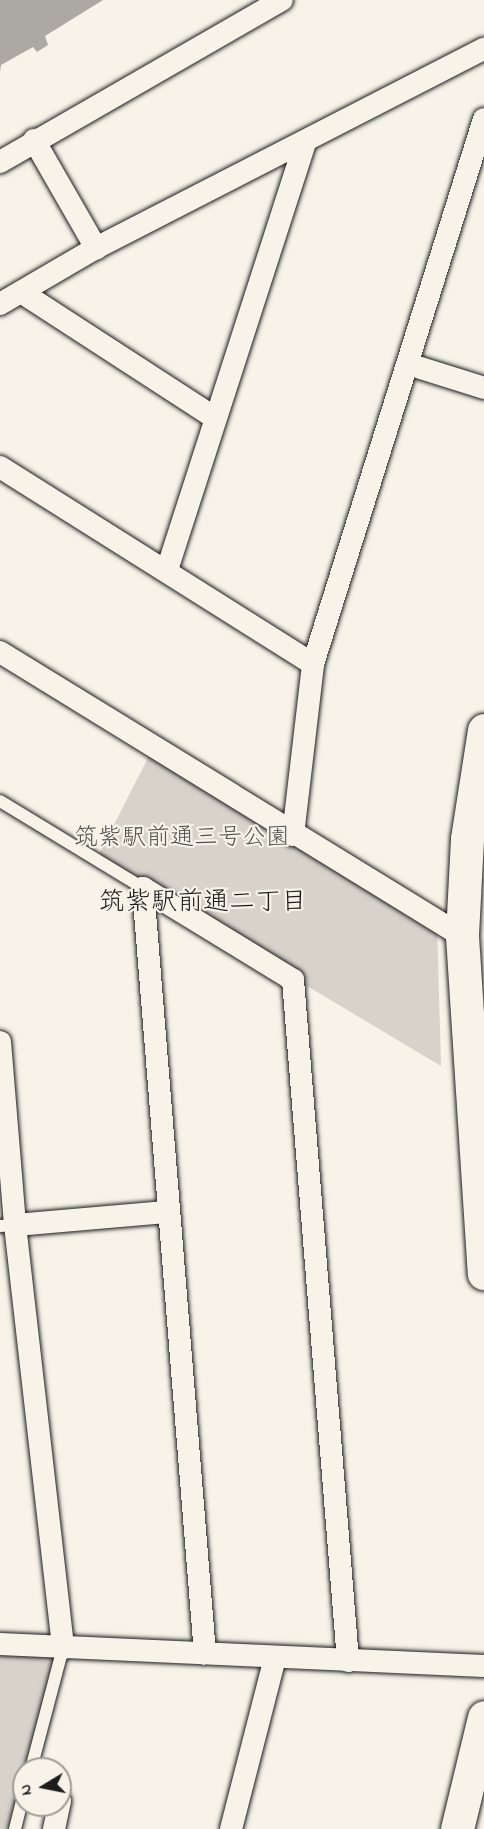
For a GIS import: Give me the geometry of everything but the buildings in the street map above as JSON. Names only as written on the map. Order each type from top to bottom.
[{"type":"street","points":[[0,162],[34,140],[282,0]]},
{"type":"street","points":[[0,304],[96,249],[484,49]]},
{"type":"street","points":[[293,835],[313,664],[484,119]]},
{"type":"street","points":[[34,140],[96,249]]},
{"type":"street","points":[[167,570],[305,143]]},
{"type":"street","points":[[21,292],[215,418]]},
{"type":"street","points":[[408,364],[484,388]]},
{"type":"street","points":[[0,467],[313,664]]},
{"type":"street","points":[[0,652],[293,835],[462,936]]},
{"type":"street","points":[[484,730],[467,839],[462,936],[484,1273]]},
{"type":"street","points":[[143,888],[166,1212],[205,1653]]},
{"type":"street","points":[[143,888],[293,980],[348,1661]]},
{"type":"street","points":[[0,1042],[8,1226],[63,1648]]},
{"type":"street","points":[[8,1226],[166,1212]]},
{"type":"street","points":[[0,1644],[484,1666]]},
{"type":"street","points":[[231,1829],[274,1658]]},
{"type":"street","points":[[457,1829],[484,1717]]},
{"type":"lane","points":[[0,801],[143,888]]},
{"type":"lane","points":[[34,1757],[63,1648]]},
{"type":"green space","name":"筑紫駅前通三号公園","points":[[153,748],[437,922],[441,1066],[96,860]]},
{"type":"green space","points":[[0,1645],[63,1648],[34,1757],[12,1757],[12,1817],[18,1817],[15,1829],[0,1829]]},
{"type":"shaded area","points":[[0,0],[103,0],[45,36],[48,45],[37,52],[33,47],[1,65],[0,72]]},
{"type":"district","name":"筑紫駅前通二丁目","points":[[203,904]]}]
